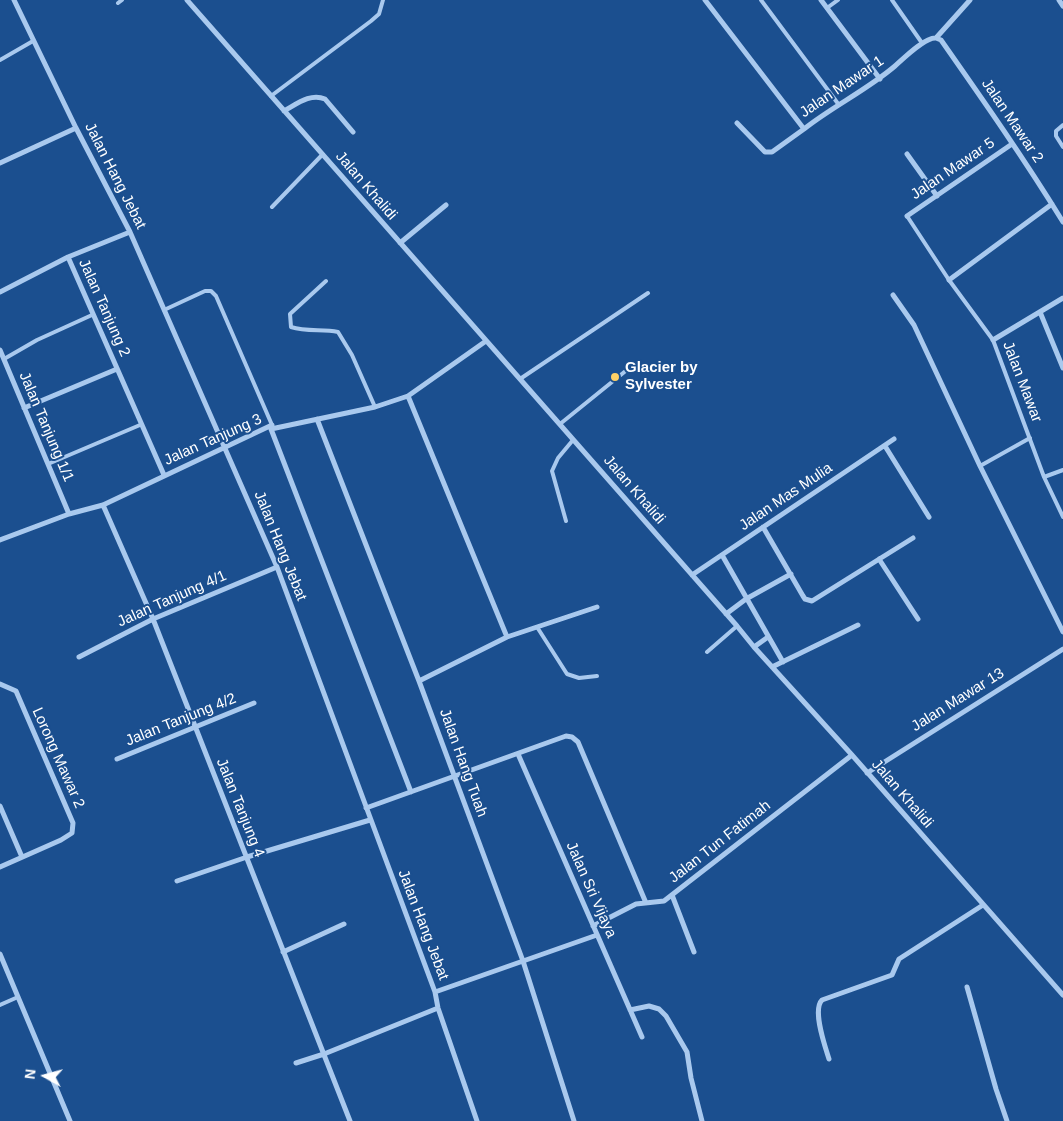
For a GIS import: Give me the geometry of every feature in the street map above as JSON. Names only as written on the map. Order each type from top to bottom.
[{"type":"street","name":"Jalan Hang Jebat","points":[[14,0],[76,128],[130,232],[277,567],[435,992],[438,1008],[477,1121]]},
{"type":"street","name":"Jalan Khalidi","points":[[187,0],[754,647],[852,755],[1063,995]]},
{"type":"street","name":"Jalan Mawar 1","points":[[705,0],[804,129],[880,79],[922,43],[932,37],[936,38],[970,0]]},
{"type":"street","points":[[821,0],[880,79]]},
{"type":"street","points":[[1059,0],[1063,6]]},
{"type":"street","name":"Jalan Mawar 2","points":[[936,38],[941,40],[1063,222]]},
{"type":"street","points":[[284,111],[310,97],[320,96],[324,98],[352,132]]},
{"type":"street","points":[[737,123],[765,152],[769,153],[804,129]]},
{"type":"street","points":[[0,163],[76,128]]},
{"type":"street","name":"Jalan Mawar 5","points":[[907,216],[1012,144]]},
{"type":"street","points":[[907,154],[937,196]]},
{"type":"street","points":[[949,280],[1052,204]]},
{"type":"street","points":[[400,242],[446,205]]},
{"type":"street","points":[[0,292],[68,258],[130,232]]},
{"type":"street","name":"Jalan Tanjung 2","points":[[68,258],[164,475]]},
{"type":"street","points":[[893,295],[914,325],[980,466],[1063,632]]},
{"type":"street","points":[[993,340],[1063,298]]},
{"type":"street","points":[[1040,312],[1063,368]]},
{"type":"street","name":"Jalan Tanjung 3","points":[[0,540],[69,514],[103,505],[164,475],[272,427],[374,407],[408,396],[486,341]]},
{"type":"street","name":"Jalan Tanjung 1/1","points":[[0,350],[69,514]]},
{"type":"street","name":"Jalan Tanjung 2","points":[[24,408],[117,369]]},
{"type":"street","points":[[408,396],[507,637]]},
{"type":"street","name":"Jalan Hang Tuah","points":[[317,419],[419,681],[523,961],[574,1121]]},
{"type":"street","points":[[272,427],[411,792]]},
{"type":"street","name":"Jalan Mas Mulia","points":[[692,575],[894,439]]},
{"type":"street","points":[[885,446],[929,517]]},
{"type":"street","name":"Jalan Tanjung 4","points":[[103,505],[153,620],[350,1121]]},
{"type":"street","points":[[764,527],[805,599],[812,601],[913,538]]},
{"type":"street","points":[[722,555],[783,662]]},
{"type":"street","points":[[879,559],[918,619]]},
{"type":"street","name":"Jalan Tanjung 4/1","points":[[79,657],[153,620],[277,567]]},
{"type":"street","points":[[726,614],[746,599],[790,574]]},
{"type":"street","points":[[419,681],[507,637],[597,607]]},
{"type":"street","points":[[772,667],[858,625]]},
{"type":"street","points":[[754,647],[768,637]]},
{"type":"street","name":"Jalan Mawar 13","points":[[867,773],[1063,649]]},
{"type":"street","name":"Lorong Mawar 2","points":[[0,684],[16,691],[73,823],[72,833],[61,840],[0,867]]},
{"type":"street","name":"Jalan Tanjung 4/2","points":[[117,759],[254,703]]},
{"type":"street","points":[[366,808],[566,736],[575,738],[646,903]]},
{"type":"street","name":"Jalan Sri Vijaya","points":[[518,754],[642,1037]]},
{"type":"street","name":"Jalan Tun Fatimah","points":[[593,926],[636,904],[664,901],[852,755]]},
{"type":"street","points":[[0,806],[22,857]]},
{"type":"street","points":[[177,881],[246,857],[370,820]]},
{"type":"street","points":[[672,895],[694,952]]},
{"type":"street","points":[[829,1059],[822,1038],[818,1003],[892,975],[899,959],[983,905]]},
{"type":"street","points":[[283,952],[344,924]]},
{"type":"street","points":[[435,992],[597,935]]},
{"type":"street","points":[[0,954],[70,1121]]},
{"type":"street","points":[[967,987],[996,1090],[1007,1121]]},
{"type":"street","points":[[630,1010],[649,1006],[659,1009],[666,1016],[683,1044],[688,1057],[691,1078],[702,1121]]},
{"type":"street","points":[[296,1063],[324,1054],[438,1008]]},
{"type":"lane","points":[[118,3],[122,0]]},
{"type":"lane","points":[[272,96],[372,21],[379,14],[383,0]]},
{"type":"lane","points":[[761,0],[839,105]]},
{"type":"lane","points":[[827,8],[838,0]]},
{"type":"lane","points":[[892,0],[922,43]]},
{"type":"lane","points":[[0,60],[33,41]]},
{"type":"lane","points":[[1063,125],[1056,131],[1056,136],[1063,147]]},
{"type":"lane","points":[[272,207],[322,155]]},
{"type":"lane","name":"Jalan Mawar","points":[[907,216],[949,280],[993,340],[1044,477],[1063,517]]},
{"type":"lane","points":[[326,281],[290,314],[291,327],[302,330],[321,329],[338,332],[352,355],[374,407]]},
{"type":"lane","points":[[164,310],[205,292],[211,291],[216,296],[272,427]]},
{"type":"lane","points":[[520,379],[648,293]]},
{"type":"lane","points":[[4,359],[37,340],[92,315]]},
{"type":"lane","points":[[560,424],[633,365]]},
{"type":"lane","points":[[48,464],[140,424]]},
{"type":"lane","points":[[980,466],[1030,438]]},
{"type":"lane","points":[[566,521],[552,471],[558,458],[573,440]]},
{"type":"lane","points":[[1044,477],[1063,470]]},
{"type":"lane","points":[[707,652],[737,626]]},
{"type":"lane","points":[[538,627],[567,674],[579,678],[597,676]]},
{"type":"lane","points":[[0,1006],[18,997]]},
{"type":"place","name":"Glacier by Sylvester","points":[[615,377]]}]
